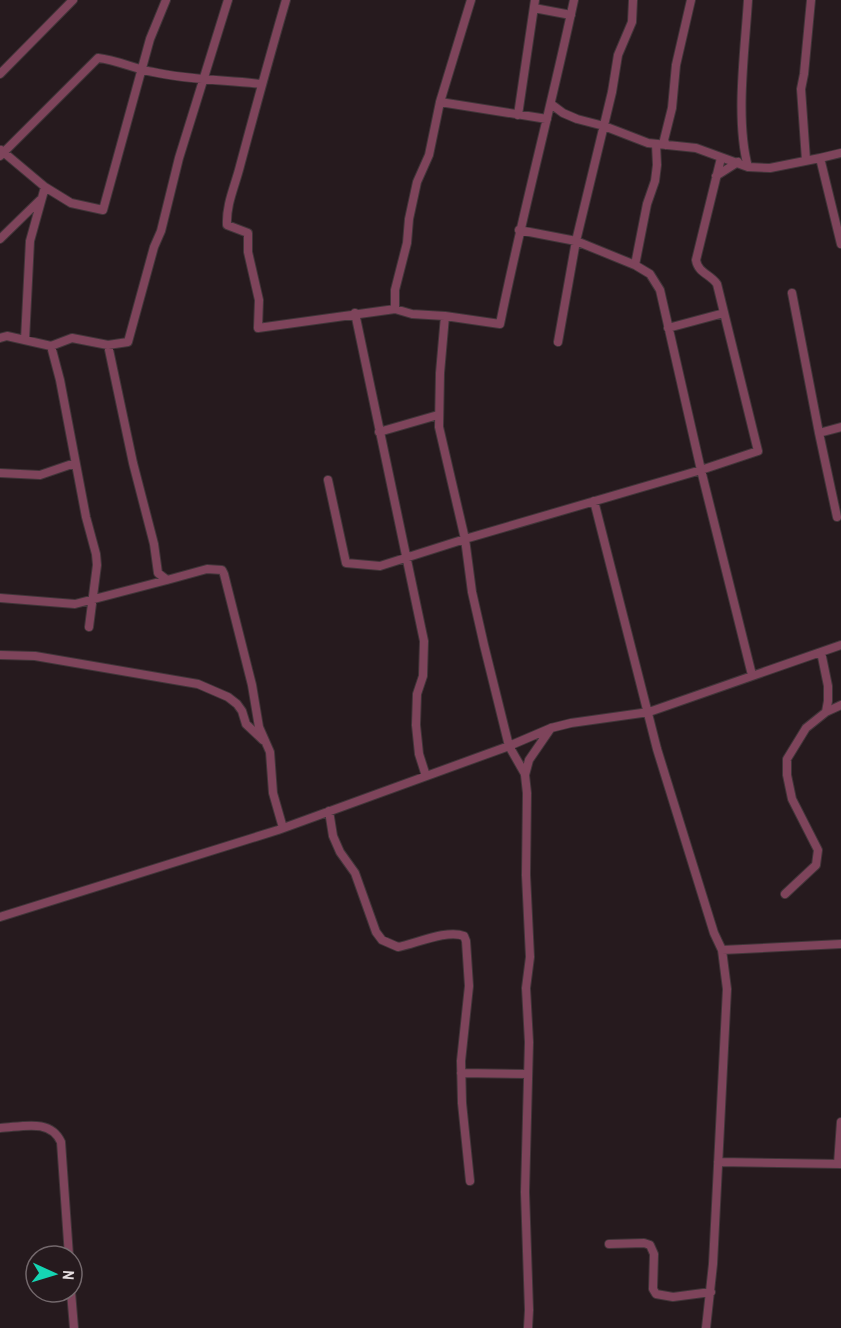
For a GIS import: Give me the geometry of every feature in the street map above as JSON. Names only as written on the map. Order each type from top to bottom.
[{"type":"street","points":[[0,74],[73,0]]},
{"type":"street","points":[[166,0],[150,39],[141,70],[103,210],[71,203],[45,187],[1,152],[98,58],[141,70],[261,84]]},
{"type":"street","points":[[0,338],[7,336],[51,346],[72,338],[108,345],[128,342],[166,213],[179,158],[228,0]]},
{"type":"street","points":[[286,0],[261,84],[236,183],[228,204],[226,219],[227,225],[248,233],[248,252],[259,300],[258,328],[394,309],[412,314],[500,324],[519,230],[551,104],[574,0]]},
{"type":"street","points":[[394,309],[395,290],[407,243],[413,197],[429,155],[440,102],[471,0]]},
{"type":"street","points":[[558,342],[576,241],[604,126],[618,56],[632,22],[633,0]]},
{"type":"street","points":[[666,145],[664,140],[672,108],[676,65],[691,0]]},
{"type":"street","points":[[748,0],[741,124],[742,147],[748,167]]},
{"type":"street","points":[[806,160],[801,89],[811,0]]},
{"type":"street","points":[[518,115],[534,4],[571,15]]},
{"type":"street","points":[[440,102],[547,119]]},
{"type":"street","points":[[551,104],[577,119],[648,142],[696,148],[748,167],[770,168],[841,153]]},
{"type":"street","points":[[635,265],[647,204],[655,181],[656,144]]},
{"type":"street","points":[[716,176],[737,164],[742,147]]},
{"type":"street","points":[[328,480],[346,563],[380,566],[758,451],[717,284],[701,272],[696,260],[721,158]]},
{"type":"street","points":[[820,158],[838,216],[841,244]]},
{"type":"street","points":[[24,340],[30,241],[45,187]]},
{"type":"street","points":[[0,239],[42,197]]},
{"type":"street","points":[[519,230],[576,241],[635,265],[655,280],[660,290],[701,470],[752,675]]},
{"type":"street","points":[[792,293],[837,517]]},
{"type":"street","points":[[355,313],[424,640],[423,676],[417,694],[416,725],[419,754],[426,776]]},
{"type":"street","points":[[668,328],[724,313]]},
{"type":"street","points":[[445,316],[438,415],[465,539],[475,603],[508,746],[525,775],[528,793],[526,827],[530,957],[526,988],[529,1042],[525,1192],[528,1328]]},
{"type":"street","points":[[108,345],[130,452],[154,544],[158,573],[167,580]]},
{"type":"street","points":[[51,346],[60,380],[86,517],[96,554],[97,565],[89,627]]},
{"type":"street","points":[[379,432],[438,415]]},
{"type":"street","points":[[819,433],[841,427]]},
{"type":"street","points":[[0,473],[40,475],[75,463]]},
{"type":"street","points":[[594,501],[663,769],[714,933],[722,950],[727,989],[711,1292],[706,1328]]},
{"type":"street","points":[[0,598],[75,604],[207,569],[222,570],[252,685],[259,727],[270,752],[273,793],[283,828]]},
{"type":"street","points":[[0,917],[283,828],[508,746],[551,728],[648,711],[841,645]]},
{"type":"street","points":[[821,652],[828,686],[826,712]]},
{"type":"street","points":[[0,655],[35,656],[198,684],[228,697],[237,704],[246,724],[267,743]]},
{"type":"street","points":[[785,894],[816,865],[818,850],[792,799],[787,774],[787,759],[806,728],[826,712],[841,705]]},
{"type":"street","points":[[525,775],[529,760],[551,728]]},
{"type":"street","points":[[329,811],[333,836],[340,852],[355,873],[370,919],[382,940],[398,947],[430,938],[458,934],[464,936],[469,986],[461,1073],[470,1181]]},
{"type":"street","points":[[722,950],[841,944]]},
{"type":"street","points":[[461,1073],[528,1074]]},
{"type":"street","points":[[718,1162],[839,1164],[841,1122]]},
{"type":"street","points":[[0,1128],[40,1125],[51,1128],[57,1134],[61,1142],[68,1244]]},
{"type":"street","points":[[609,1244],[644,1243],[650,1245],[654,1254],[652,1289],[656,1294],[673,1297],[711,1292]]},
{"type":"street","points":[[72,1304],[74,1328]]}]
